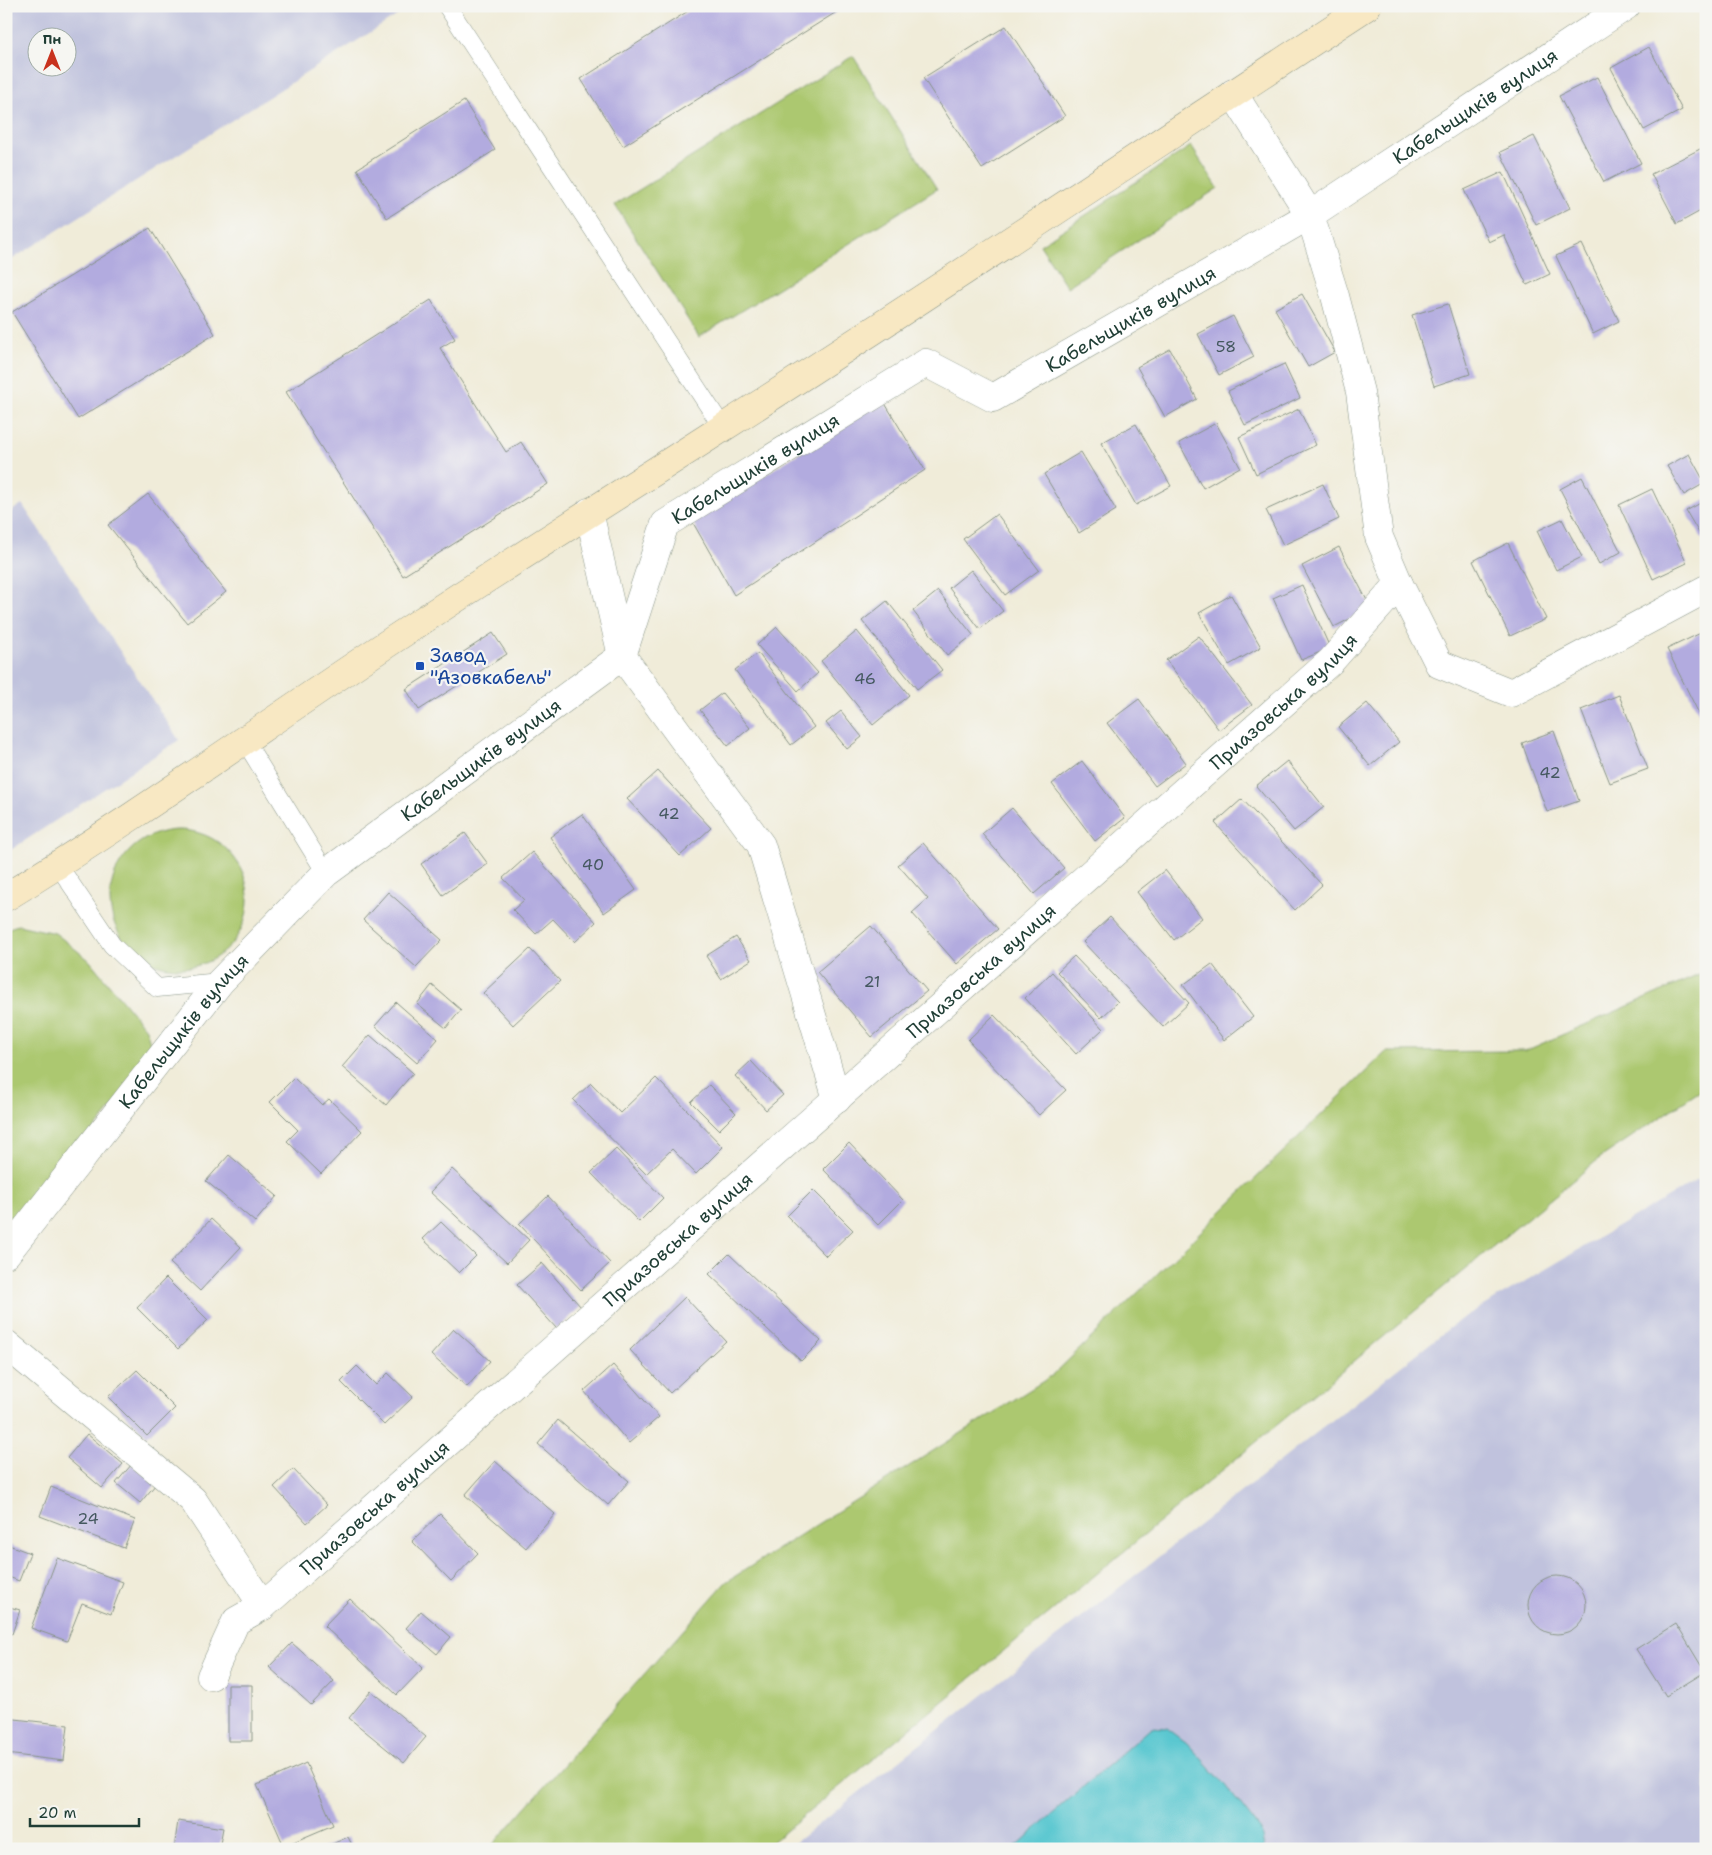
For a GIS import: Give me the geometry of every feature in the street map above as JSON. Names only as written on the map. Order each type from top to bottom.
[{"type":"street","points":[[6,897],[58,865],[245,741],[405,632],[589,512],[723,428],[1367,6]]},
{"type":"street","name":"Кабельщиків вулиця","points":[[6,1254],[220,982],[326,873],[622,656],[666,524],[926,363],[993,398],[1310,215],[1626,6]]},
{"type":"street","points":[[1233,93],[1310,215],[1335,296],[1360,392],[1379,537],[1399,584],[1439,664],[1510,693],[1706,589]]},
{"type":"street","points":[[589,512],[622,656],[762,844],[837,1099]]},
{"type":"street","name":"Приазовська вулиця","points":[[211,1676],[236,1621],[263,1606],[1330,661],[1399,584]]},
{"type":"street","points":[[6,1344],[193,1500],[263,1606]]},
{"type":"lane","points":[[446,6],[723,428]]},
{"type":"lane","points":[[245,741],[326,873]]},
{"type":"lane","points":[[58,865],[112,945],[157,988],[220,982]]},
{"type":"shaded area","points":[[6,6],[412,6],[6,263]]},
{"type":"shaded area","points":[[22,504],[179,740],[6,853],[6,515]]},
{"type":"shaded area","points":[[1706,1175],[1706,1849],[787,1849],[1461,1319]]},
{"type":"green space","points":[[853,56],[937,189],[699,337],[615,205]]},
{"type":"green space","points":[[1191,146],[1218,188],[1067,287],[1040,245]]},
{"type":"green space","points":[[179,830],[205,835],[228,850],[243,873],[248,899],[243,925],[228,948],[205,963],[179,968],[153,963],[130,948],[115,925],[110,899],[115,873],[130,850],[153,835]]},
{"type":"green space","points":[[18,925],[55,933],[89,960],[146,1029],[154,1055],[6,1240],[6,929]]},
{"type":"green space","points":[[1706,972],[1706,1087],[1600,1158],[764,1849],[489,1849],[726,1582],[1053,1375],[1386,1052],[1525,1051]]},
{"type":"water","points":[[1151,1727],[1167,1728],[1187,1743],[1220,1779],[1261,1831],[1264,1849],[1013,1849]]},
{"type":"building","points":[[696,6],[846,6],[623,146],[581,79]]},
{"type":"building","points":[[1006,26],[1065,116],[982,169],[923,78]]},
{"type":"building","points":[[1649,47],[1682,110],[1644,130],[1611,68]]},
{"type":"building","points":[[1597,77],[1641,163],[1604,182],[1559,96]]},
{"type":"building","points":[[464,101],[495,150],[387,218],[357,169]]},
{"type":"building","points":[[1534,136],[1570,208],[1536,225],[1500,152]]},
{"type":"building","points":[[1702,148],[1706,154],[1706,208],[1677,224],[1651,174]]},
{"type":"building","points":[[1503,172],[1550,274],[1527,285],[1504,235],[1489,242],[1464,190]]},
{"type":"building","points":[[150,228],[215,334],[78,419],[12,312]]},
{"type":"building","points":[[1582,244],[1619,321],[1593,334],[1556,256]]},
{"type":"building","points":[[1302,294],[1335,352],[1308,367],[1275,309]]},
{"type":"building","points":[[431,300],[455,339],[440,348],[506,452],[521,442],[548,484],[403,576],[286,392]]},
{"type":"building","points":[[1448,304],[1470,374],[1434,386],[1412,315]]},
{"type":"building","points":[[1233,316],[1254,357],[1219,375],[1198,334]]},
{"type":"building","points":[[1170,349],[1197,399],[1165,417],[1137,367]]},
{"type":"building","points":[[1284,364],[1300,398],[1245,425],[1228,391]]},
{"type":"building","points":[[883,400],[925,470],[734,595],[692,521]]},
{"type":"building","points":[[1299,409],[1316,445],[1256,474],[1239,437]]},
{"type":"building","points":[[1216,423],[1240,467],[1203,488],[1179,443]]},
{"type":"building","points":[[1136,424],[1171,486],[1136,505],[1101,443]]},
{"type":"building","points":[[1081,452],[1116,510],[1079,533],[1044,474]]},
{"type":"building","points":[[1689,454],[1705,483],[1684,495],[1667,466]]},
{"type":"building","points":[[1582,477],[1621,552],[1599,564],[1560,489]]},
{"type":"building","points":[[1323,484],[1339,519],[1283,545],[1266,510]]},
{"type":"building","points":[[1652,489],[1687,563],[1653,579],[1619,505]]},
{"type":"building","points":[[148,494],[226,592],[187,623],[108,525]]},
{"type":"building","points":[[1706,500],[1706,545],[1686,511]]},
{"type":"building","points":[[997,514],[1039,570],[1005,595],[963,539]]},
{"type":"building","points":[[1562,519],[1582,557],[1556,570],[1537,531]]},
{"type":"building","points":[[1508,543],[1546,619],[1510,636],[1473,561]]},
{"type":"building","points":[[1339,547],[1371,608],[1334,627],[1302,566]]},
{"type":"building","points":[[971,570],[1003,611],[980,629],[949,588]]},
{"type":"building","points":[[1302,585],[1330,648],[1301,660],[1273,598]]},
{"type":"building","points":[[938,591],[973,635],[947,655],[913,611]]},
{"type":"building","points":[[1231,595],[1261,647],[1229,665],[1199,613]]},
{"type":"building","points":[[887,601],[942,670],[917,689],[862,621]]},
{"type":"building","points":[[777,627],[818,673],[798,691],[757,645]]},
{"type":"building","points":[[857,631],[909,695],[873,725],[821,661]]},
{"type":"building","points":[[1706,632],[1706,728],[1667,649]]},
{"type":"building","points":[[493,633],[507,654],[419,710],[406,689]]},
{"type":"building","points":[[1199,636],[1252,705],[1219,730],[1166,660]]},
{"type":"building","points":[[758,653],[814,727],[791,745],[735,670]]},
{"type":"building","points":[[722,693],[750,728],[728,746],[700,710]]},
{"type":"building","points":[[1619,695],[1648,769],[1610,783],[1581,710]]},
{"type":"building","points":[[1139,699],[1186,763],[1155,786],[1107,723]]},
{"type":"building","points":[[1367,703],[1399,742],[1370,766],[1338,727]]},
{"type":"building","points":[[841,711],[862,737],[847,749],[826,723]]},
{"type":"building","points":[[1554,731],[1579,801],[1547,812],[1522,743]]},
{"type":"building","points":[[1082,761],[1125,818],[1095,841],[1052,784]]},
{"type":"building","points":[[1287,761],[1324,807],[1294,831],[1256,786]]},
{"type":"building","points":[[658,771],[711,828],[680,856],[627,799]]},
{"type":"building","points":[[1242,799],[1322,885],[1295,910],[1215,823]]},
{"type":"building","points":[[1012,808],[1064,868],[1034,894],[982,834]]},
{"type":"building","points":[[582,814],[636,890],[604,913],[550,837]]},
{"type":"building","points":[[465,833],[488,864],[443,895],[421,864]]},
{"type":"building","points":[[923,843],[998,929],[957,964],[912,913],[928,899],[898,865]]},
{"type":"building","points":[[532,852],[596,922],[575,942],[553,919],[536,934],[513,910],[524,900],[503,878]]},
{"type":"building","points":[[1165,870],[1202,918],[1174,940],[1137,892]]},
{"type":"building","points":[[388,892],[442,940],[416,967],[363,920]]},
{"type":"building","points":[[1110,917],[1189,1003],[1163,1027],[1083,942]]},
{"type":"building","points":[[871,926],[927,991],[872,1037],[817,972]]},
{"type":"building","points":[[736,937],[751,960],[721,979],[706,956]]},
{"type":"building","points":[[530,949],[560,981],[513,1025],[483,993]]},
{"type":"building","points":[[1074,956],[1118,1002],[1101,1018],[1057,972]]},
{"type":"building","points":[[1212,964],[1253,1017],[1224,1040],[1183,985]]},
{"type":"building","points":[[1052,972],[1103,1029],[1076,1054],[1025,998]]},
{"type":"building","points":[[432,985],[461,1010],[446,1028],[417,1004]]},
{"type":"building","points":[[396,1002],[438,1039],[417,1063],[375,1026]]},
{"type":"building","points":[[994,1015],[1066,1090],[1039,1115],[968,1040]]},
{"type":"building","points":[[370,1035],[413,1073],[386,1105],[342,1067]]},
{"type":"building","points":[[751,1061],[783,1095],[766,1110],[735,1076]]},
{"type":"building","points":[[294,1078],[322,1105],[329,1099],[362,1131],[321,1174],[287,1141],[298,1130],[270,1102]]},
{"type":"building","points":[[656,1078],[723,1147],[696,1174],[672,1149],[646,1174],[573,1100],[591,1083],[620,1113]]},
{"type":"building","points":[[709,1085],[736,1113],[719,1130],[691,1102]]},
{"type":"building","points":[[849,1143],[903,1200],[878,1225],[823,1169]]},
{"type":"building","points":[[616,1149],[663,1198],[639,1222],[591,1173]]},
{"type":"building","points":[[229,1155],[277,1196],[255,1222],[206,1181]]},
{"type":"building","points":[[452,1169],[529,1240],[507,1263],[430,1192]]},
{"type":"building","points":[[813,1190],[853,1230],[826,1256],[787,1216]]},
{"type":"building","points":[[548,1196],[610,1263],[581,1290],[519,1224]]},
{"type":"building","points":[[211,1219],[241,1247],[200,1291],[170,1263]]},
{"type":"building","points":[[441,1222],[476,1256],[459,1273],[423,1239]]},
{"type":"building","points":[[729,1254],[821,1341],[801,1361],[709,1274]]},
{"type":"building","points":[[542,1263],[581,1307],[557,1329],[517,1285]]},
{"type":"building","points":[[166,1278],[208,1320],[178,1349],[137,1308]]},
{"type":"building","points":[[685,1297],[726,1341],[670,1393],[630,1350]]},
{"type":"building","points":[[454,1329],[490,1361],[467,1387],[431,1355]]},
{"type":"building","points":[[613,1365],[659,1417],[629,1443],[584,1391]]},
{"type":"building","points":[[357,1366],[376,1385],[388,1373],[413,1397],[384,1425],[341,1382]]},
{"type":"building","points":[[137,1370],[175,1408],[147,1436],[108,1397]]},
{"type":"building","points":[[558,1420],[629,1481],[608,1505],[538,1444]]},
{"type":"building","points":[[87,1434],[123,1464],[102,1488],[67,1458]]},
{"type":"building","points":[[495,1461],[555,1514],[526,1548],[465,1495]]},
{"type":"building","points":[[132,1464],[156,1484],[140,1503],[116,1483]]},
{"type":"building","points":[[293,1469],[327,1505],[307,1523],[274,1487]]},
{"type":"building","points":[[51,1487],[135,1520],[124,1548],[40,1516]]},
{"type":"building","points":[[440,1514],[478,1553],[451,1581],[412,1541]]},
{"type":"building","points":[[6,1544],[30,1553],[19,1581],[6,1576]]},
{"type":"building","points":[[57,1558],[123,1582],[111,1614],[82,1603],[67,1641],[31,1628]]},
{"type":"building","points":[[1557,1576],[1568,1578],[1581,1589],[1586,1605],[1584,1616],[1573,1629],[1557,1634],[1546,1632],[1533,1621],[1528,1605],[1530,1594],[1541,1581]]},
{"type":"building","points":[[350,1599],[423,1668],[397,1695],[324,1626]]},
{"type":"building","points":[[6,1606],[20,1610],[12,1634],[6,1632]]},
{"type":"building","points":[[421,1611],[451,1637],[437,1654],[406,1628]]},
{"type":"building","points":[[1676,1624],[1705,1672],[1666,1696],[1636,1649]]},
{"type":"building","points":[[292,1643],[334,1681],[311,1705],[269,1667]]},
{"type":"building","points":[[228,1685],[252,1685],[252,1741],[228,1741]]},
{"type":"building","points":[[371,1691],[426,1737],[404,1763],[349,1718]]},
{"type":"building","points":[[6,1718],[68,1725],[64,1761],[6,1754]]},
{"type":"building","points":[[306,1763],[333,1825],[284,1846],[257,1785]]},
{"type":"building","points":[[178,1821],[223,1828],[219,1849],[174,1849]]},
{"type":"building","points":[[348,1837],[354,1849],[321,1849]]},
{"type":"place","name":"Завод \"Азовкабель\"","points":[[420,666]]}]
